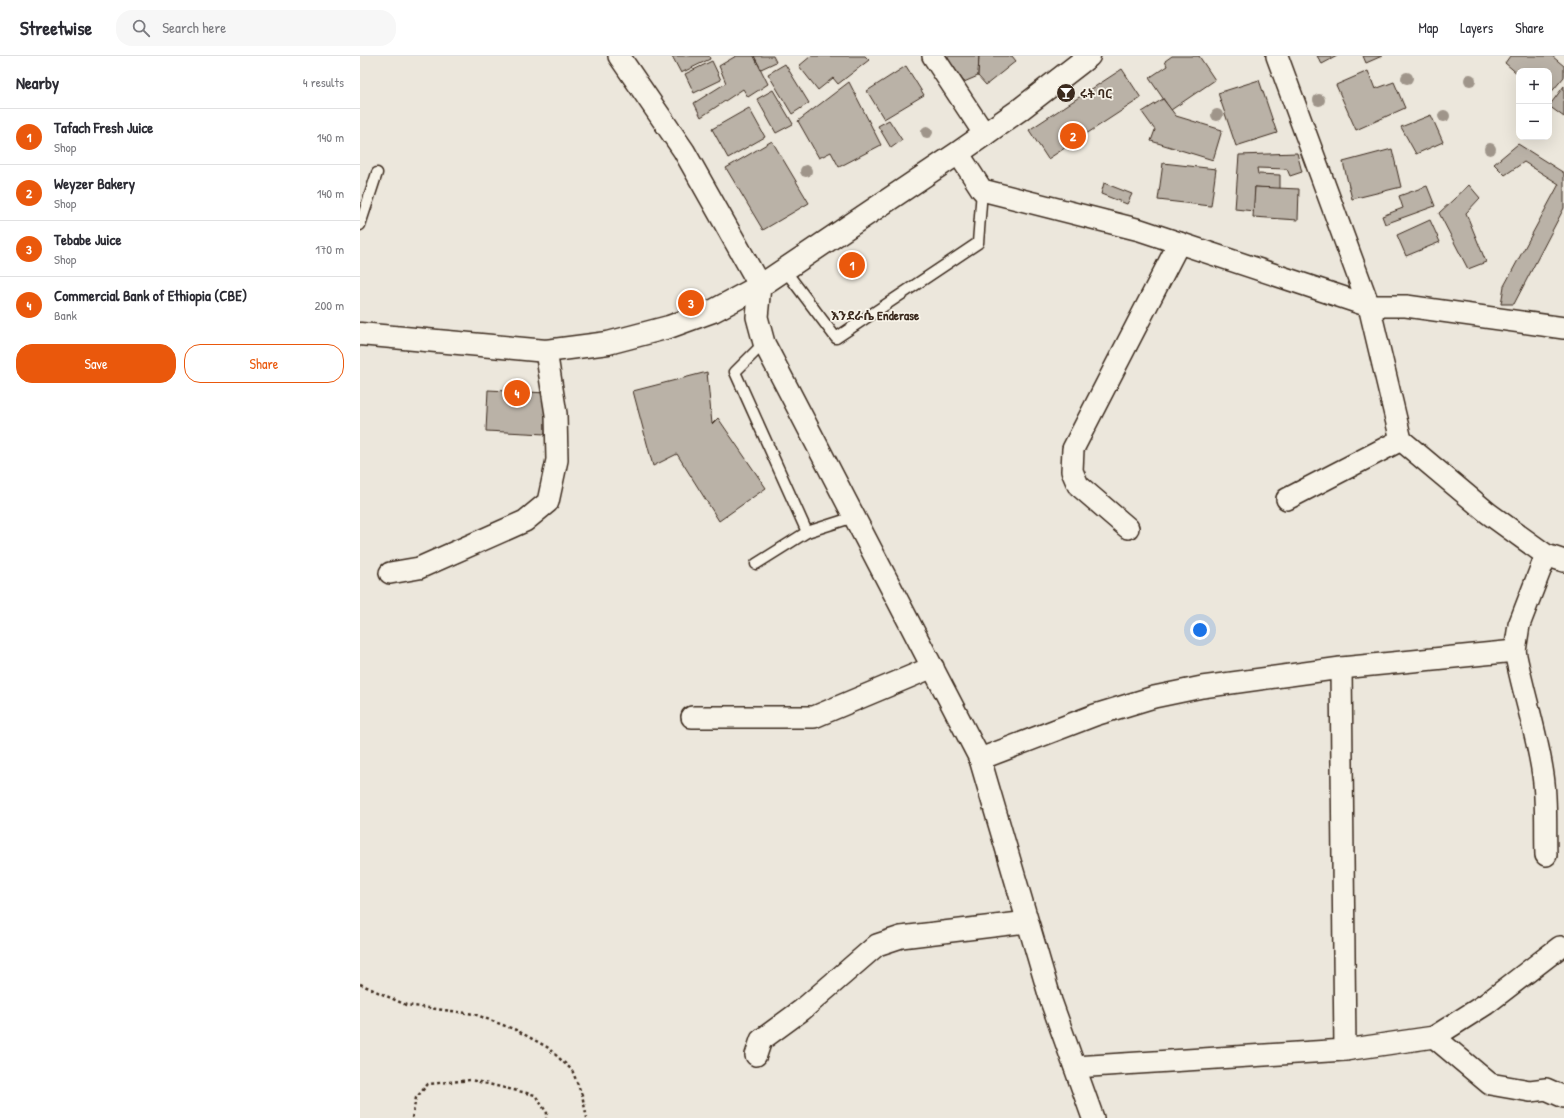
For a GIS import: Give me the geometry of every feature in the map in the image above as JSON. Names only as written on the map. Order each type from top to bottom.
[{"type":"main road","points":[[360,334],[546,351],[608,344],[669,327],[713,311],[760,286],[958,153],[1089,56]]},
{"type":"street","points":[[619,56],[684,151],[760,286],[758,317],[764,343],[980,759],[1051,1000],[1093,1118]]},
{"type":"street","points":[[933,56],[984,135]]},
{"type":"street","points":[[1277,56],[1369,306],[1401,440],[1488,513],[1555,558],[1519,625],[1515,651],[1543,776],[1546,854]]},
{"type":"street","points":[[958,153],[982,190],[1140,230],[1369,306],[1406,306],[1564,328]]},
{"type":"street","points":[[1128,528],[1078,485],[1072,471],[1073,449],[1179,243]]},
{"type":"street","points":[[390,573],[419,568],[525,521],[548,502],[557,460],[556,414],[546,351]]},
{"type":"street","points":[[1287,499],[1401,440]]},
{"type":"street","points":[[980,759],[1096,715],[1154,697],[1202,687],[1341,668],[1515,651]]},
{"type":"street","points":[[692,717],[814,717],[933,667]]},
{"type":"street","points":[[1341,668],[1345,1050]]},
{"type":"street","points":[[756,1055],[761,1040],[802,1010],[877,945],[901,937],[1027,922]]},
{"type":"street","points":[[1075,1067],[1345,1050],[1434,1037],[1486,1004],[1560,947]]},
{"type":"street","points":[[1434,1037],[1490,1084],[1530,1091],[1546,1089],[1564,1096]]},
{"type":"lane","points":[[360,225],[377,173]]},
{"type":"lane","points":[[784,269],[836,338],[978,243],[982,190]]},
{"type":"lane","points":[[764,343],[735,372],[807,532]]},
{"type":"lane","points":[[756,564],[807,532],[854,517]]},
{"type":"path","points":[[360,984],[406,1005],[474,1014],[516,1030],[547,1047],[572,1070],[582,1095],[587,1118]]},
{"type":"path","points":[[412,1118],[416,1098],[428,1084],[471,1080],[536,1095],[547,1113],[546,1118]]},
{"type":"building","points":[[672,56],[709,56],[710,59],[681,73]]},
{"type":"building","points":[[736,56],[754,56],[768,84],[748,97],[743,89],[701,117],[694,103],[726,83],[719,66]]},
{"type":"building","points":[[754,56],[773,56],[776,62],[761,69]]},
{"type":"building","points":[[811,56],[865,56],[869,60],[838,84],[833,78],[818,90],[799,66]]},
{"type":"building","points":[[946,56],[979,56],[978,76],[964,82]]},
{"type":"building","points":[[979,56],[1012,56],[1016,61],[986,85],[978,76]]},
{"type":"building","points":[[1172,56],[1199,56],[1215,80],[1171,110],[1149,78],[1167,66],[1165,61]]},
{"type":"building","points":[[1317,56],[1337,56],[1322,64]]},
{"type":"building","points":[[1363,56],[1382,56],[1366,63]]},
{"type":"building","points":[[1510,56],[1552,56],[1564,66],[1564,77],[1552,91],[1552,68],[1516,68],[1516,72],[1505,63]]},
{"type":"building","points":[[712,61],[721,80],[694,93],[685,74]]},
{"type":"building","points":[[785,64],[809,103],[792,114],[768,74]]},
{"type":"building","points":[[906,66],[924,95],[884,119],[867,91]]},
{"type":"building","points":[[1122,69],[1141,98],[1048,159],[1029,130]]},
{"type":"building","points":[[1368,71],[1375,89],[1394,82],[1405,108],[1356,130],[1336,85]]},
{"type":"building","points":[[1259,80],[1277,133],[1236,146],[1218,93]]},
{"type":"building","points":[[849,82],[881,145],[839,167],[831,152],[819,158],[798,121]]},
{"type":"building","points":[[1564,86],[1564,117],[1552,108],[1552,102]]},
{"type":"building","points":[[773,90],[793,124],[776,133],[757,99]]},
{"type":"building","points":[[1163,99],[1176,116],[1222,130],[1213,160],[1151,141],[1155,130],[1142,112]]},
{"type":"building","points":[[749,108],[765,137],[728,158],[712,129]]},
{"type":"building","points":[[1431,115],[1443,142],[1416,154],[1401,127]]},
{"type":"building","points":[[889,120],[902,140],[891,148],[878,126]]},
{"type":"building","points":[[772,141],[809,203],[763,230],[726,168]]},
{"type":"building","points":[[1518,144],[1564,173],[1564,208],[1514,304],[1501,304],[1504,286],[1559,184],[1524,162],[1505,175],[1494,164]]},
{"type":"building","points":[[1392,149],[1401,187],[1352,199],[1343,162]]},
{"type":"building","points":[[1297,153],[1302,172],[1290,176],[1287,169],[1257,168],[1258,174],[1280,175],[1280,189],[1255,187],[1254,211],[1235,209],[1239,155]]},
{"type":"building","points":[[1163,163],[1216,169],[1211,206],[1158,200]]},
{"type":"building","points":[[1104,183],[1132,194],[1127,204],[1101,194]]},
{"type":"building","points":[[1469,185],[1480,198],[1466,213],[1486,262],[1468,269],[1439,213]]},
{"type":"building","points":[[1427,186],[1435,206],[1385,224],[1382,216],[1403,208],[1399,196]]},
{"type":"building","points":[[1255,187],[1299,189],[1298,220],[1253,217]]},
{"type":"building","points":[[1430,220],[1440,242],[1406,256],[1397,235]]},
{"type":"building","points":[[707,372],[712,424],[718,418],[766,488],[719,521],[677,454],[653,466],[633,391]]},
{"type":"building","points":[[488,390],[547,393],[545,434],[486,431]]},
{"type":"place","name":"ሩት ባር","points":[[1066,93]]},
{"type":"place","name":"Weyzer Bakery","points":[[1073,136]]},
{"type":"place","name":"Tafach Fresh Juice","points":[[852,265]]},
{"type":"place","name":"Tebabe Juice","points":[[691,303]]},
{"type":"place","name":"Commercial Bank of Ethiopia (CBE)","points":[[517,393]]},
{"type":"district","name":"እንደራሴ Enderase","points":[[875,315]]}]
